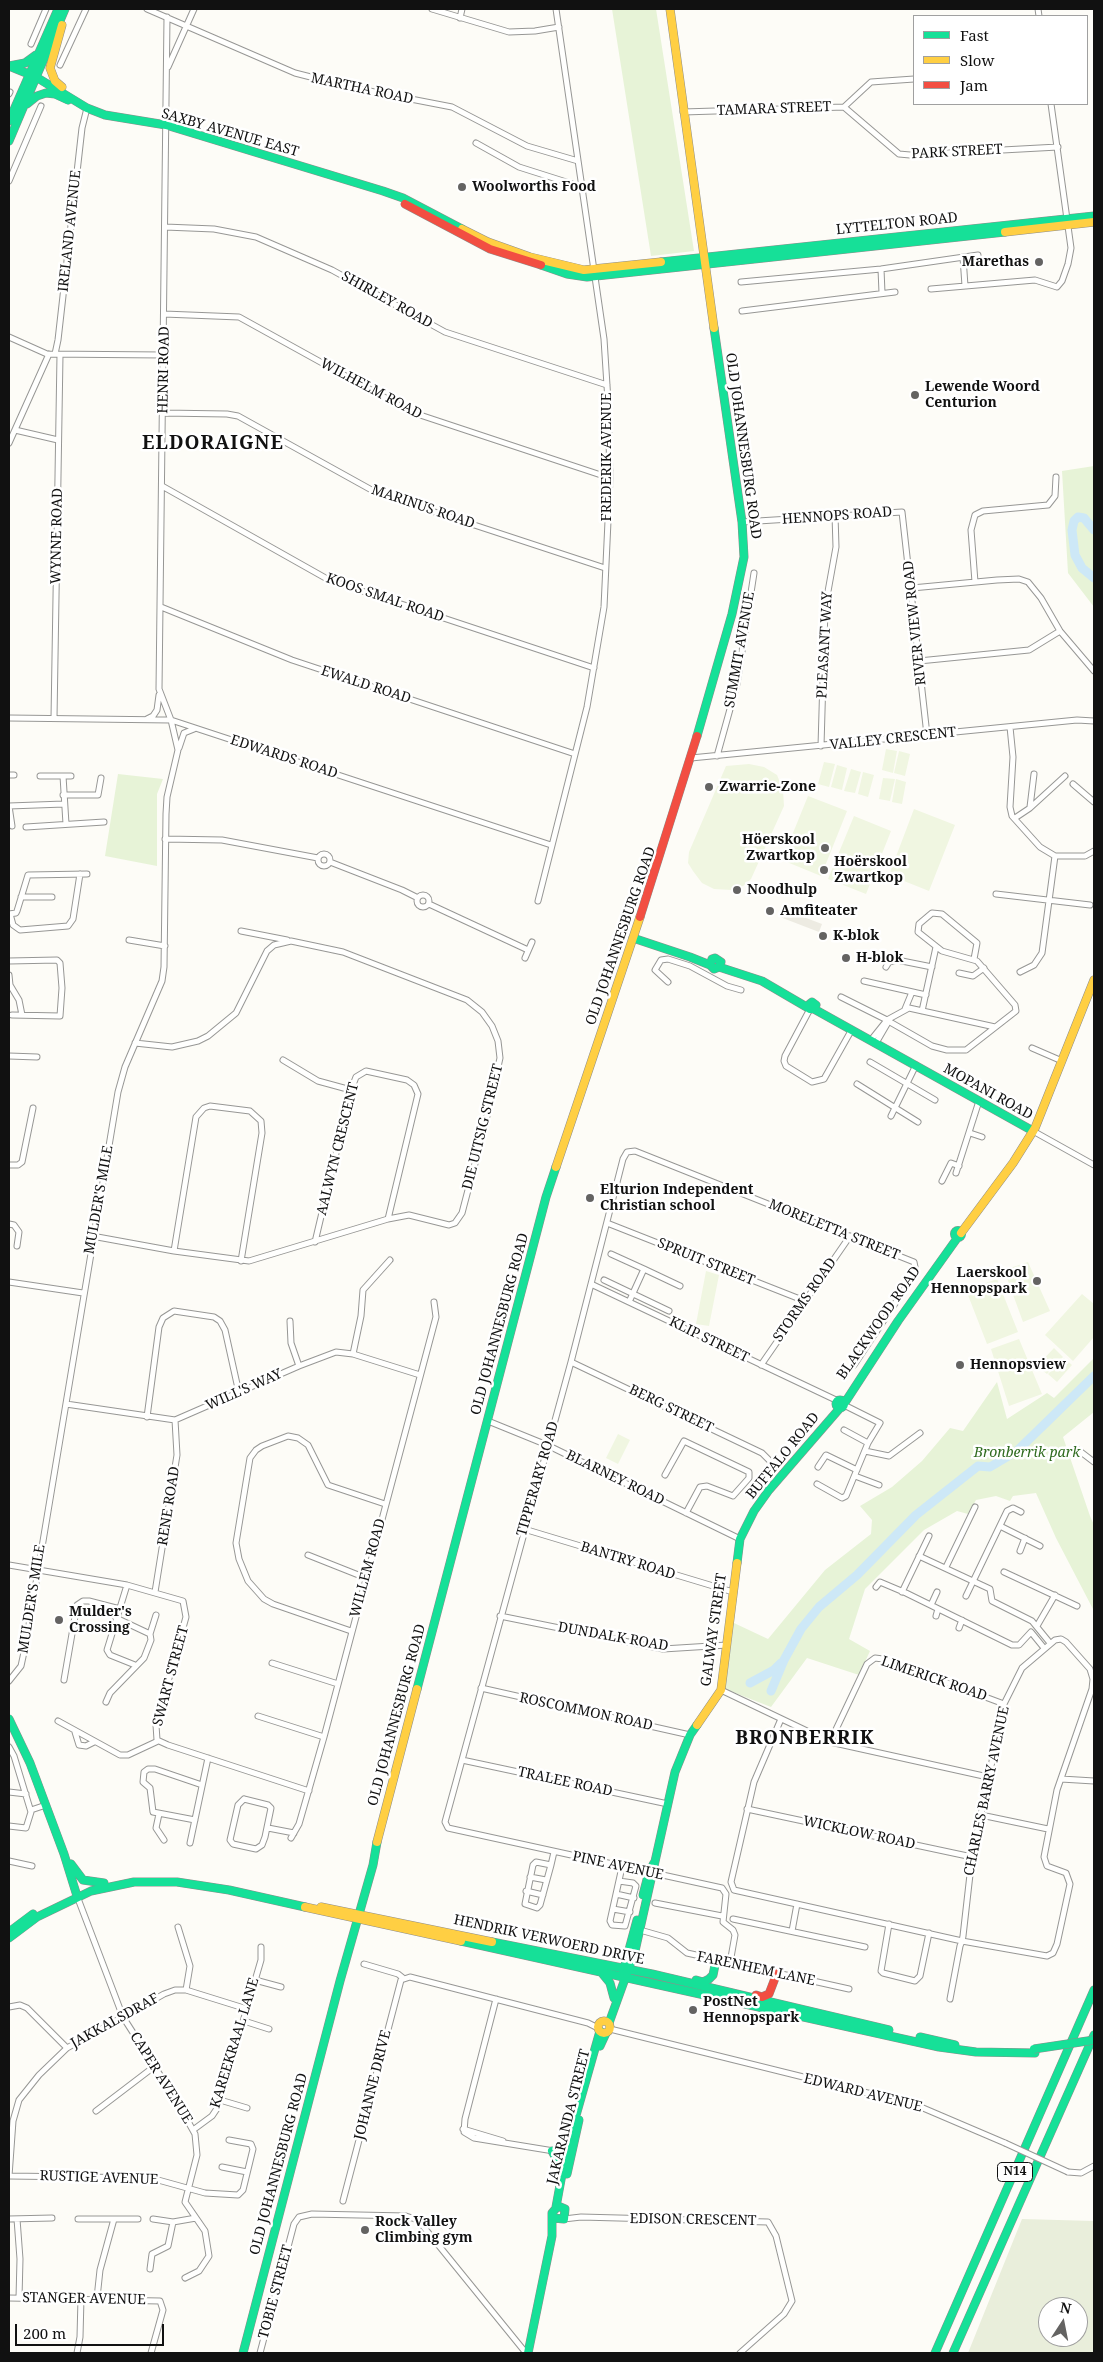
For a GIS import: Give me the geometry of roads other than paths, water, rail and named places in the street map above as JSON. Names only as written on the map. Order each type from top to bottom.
[{"type":"main road","points":[[9,141],[24,107],[41,48],[58,9]]},
{"type":"main road","points":[[9,121],[65,9]]},
{"type":"main road","name":"OLD JOHANNESBURG ROAD","points":[[243,2353],[357,1917],[368,1865],[373,1856],[546,1197],[634,936],[691,758],[736,595],[744,557],[742,522],[670,9]]},
{"type":"main road","points":[[62,18],[61,33],[51,62],[50,71],[55,81],[85,107]]},
{"type":"main road","points":[[9,66],[30,61],[41,48]]},
{"type":"main road","name":"SAXBY AVENUE EAST","points":[[9,66],[32,76],[85,107],[117,118],[166,125],[394,195],[499,246],[565,266],[595,272],[704,260]]},
{"type":"main road","points":[[24,107],[31,100],[46,93],[55,94],[85,107]]},
{"type":"main road","name":"LYTTELTON ROAD","points":[[1068,222],[1094,216]]},
{"type":"main road","name":"LYTTELTON ROAD","points":[[704,260],[1068,222],[1094,222]]},
{"type":"main road","name":"MOPANI ROAD","points":[[634,936],[762,981],[811,1006],[1032,1131]]},
{"type":"main road","name":"MOPANI ROAD","points":[[634,936],[715,965]]},
{"type":"main road","points":[[624,964],[638,945],[659,946]]},
{"type":"main road","name":"BLACKWOOD ROAD","points":[[840,1404],[1032,1131],[1039,1119],[1094,980]]},
{"type":"main road","name":"MOPANI ROAD","points":[[811,1006],[851,1031],[872,1041]]},
{"type":"main road","name":"BUFFALO ROAD","points":[[740,1539],[762,1500],[840,1404]]},
{"type":"main road","name":"GALWAY STREET","points":[[625,1973],[629,1948],[655,1861],[675,1772],[690,1735],[720,1690],[740,1539]]},
{"type":"main road","points":[[9,1719],[25,1750],[64,1854],[76,1894]]},
{"type":"main road","points":[[64,1854],[75,1872],[83,1880],[104,1883]]},
{"type":"main road","name":"GALWAY STREET","points":[[625,1973],[640,1930],[651,1873]]},
{"type":"main road","name":"HENDRIK VERWOERD DRIVE","points":[[9,1932],[39,1910],[104,1883],[133,1877],[176,1877],[203,1881],[600,1971],[652,1974],[968,2047],[1034,2051],[1094,2040]]},
{"type":"main road","name":"HENDRIK VERWOERD DRIVE","points":[[9,1938],[37,1917],[76,1894],[126,1883],[177,1882],[228,1890],[625,1973],[939,2047],[976,2052],[1034,2051],[1094,2044]]},
{"type":"main road","points":[[629,1948],[640,1930],[639,1912]]},
{"type":"main road","points":[[652,1974],[676,1976],[703,1982],[713,1975],[716,1960]]},
{"type":"main road","points":[[600,1971],[610,1983],[614,1998]]},
{"type":"main road","name":"JAKARANDA STREET","points":[[562,2213],[562,2171],[566,2153],[614,1998],[625,1973]]},
{"type":"main road","name":"JAKARANDA STREET","points":[[552,2236],[562,2213],[562,2195],[597,2053],[625,1973]]},
{"type":"main road","points":[[712,1989],[762,1997],[769,1994],[777,1973]]},
{"type":"main road","points":[[774,1982],[775,1997],[780,2005]]},
{"type":"main road","name":"N14","points":[[934,2353],[1094,1990]]},
{"type":"main road","name":"N14","points":[[953,2353],[1094,2035]]},
{"type":"main road","points":[[566,2153],[570,2149],[580,2116]]},
{"type":"main road","points":[[552,2151],[560,2161],[562,2171]]},
{"type":"main road","name":"JAKARANDA STREET","points":[[527,2353],[552,2236],[553,2218],[562,2213]]},
{"type":"street","points":[[31,44],[46,9]]},
{"type":"street","points":[[60,65],[86,9]]},
{"type":"street","name":"MARTHA ROAD","points":[[147,9],[312,78],[457,108],[527,146],[578,161]]},
{"type":"street","points":[[167,70],[194,9]]},
{"type":"street","points":[[432,9],[509,32],[535,31],[559,27]]},
{"type":"street","points":[[460,18],[462,9]]},
{"type":"street","name":"FREDERIK AVENUE","points":[[538,901],[587,707],[594,668],[604,606],[610,478],[604,339],[556,9]]},
{"type":"street","name":"HENRI ROAD","points":[[167,17],[159,689],[171,720]]},
{"type":"street","name":"TAMARA STREET","points":[[684,112],[844,107],[871,82],[913,79]]},
{"type":"street","points":[[931,289],[1035,280],[1057,288],[1070,257],[1068,222],[1051,105]]},
{"type":"street","points":[[9,181],[41,106]]},
{"type":"street","name":"IRELAND AVENUE","points":[[9,443],[54,354],[58,340],[85,107]]},
{"type":"street","name":"PARK STREET","points":[[844,107],[899,154],[1058,147]]},
{"type":"street","points":[[476,143],[519,167],[582,187]]},
{"type":"street","name":"SHIRLEY ROAD","points":[[165,227],[214,229],[256,237],[332,270],[445,332],[607,385]]},
{"type":"street","points":[[741,282],[881,269],[978,255]]},
{"type":"street","points":[[963,257],[965,286]]},
{"type":"street","points":[[881,269],[882,293]]},
{"type":"street","points":[[742,311],[895,292]]},
{"type":"street","name":"WILHELM ROAD","points":[[164,314],[239,317],[411,412],[610,478]]},
{"type":"street","points":[[9,338],[54,354],[163,355]]},
{"type":"street","name":"WYNNE ROAD","points":[[54,354],[58,440],[54,718]]},
{"type":"street","name":"MARINUS ROAD","points":[[163,413],[227,414],[238,416],[377,493],[605,568]]},
{"type":"street","points":[[15,430],[58,440]]},
{"type":"street","points":[[975,582],[971,530],[975,516],[983,511],[1048,505],[1055,496],[1056,477]]},
{"type":"street","name":"KOOS SMAL ROAD","points":[[162,486],[329,580],[594,668]]},
{"type":"street","name":"HENNOPS ROAD","points":[[742,522],[902,512]]},
{"type":"street","name":"RIVER VIEW ROAD","points":[[902,512],[912,588],[926,735]]},
{"type":"street","name":"PLEASANT WAY","points":[[822,746],[825,608],[836,547],[835,515]]},
{"type":"street","name":"SUMMIT AVENUE","points":[[717,756],[737,684],[754,573]]},
{"type":"street","points":[[912,588],[1013,579],[1028,582],[1041,598],[1060,631],[1094,671]]},
{"type":"street","name":"EWALD ROAD","points":[[161,607],[292,660],[575,754]]},
{"type":"street","points":[[919,661],[1030,650],[1060,631]]},
{"type":"street","points":[[147,719],[153,716],[157,710],[159,689]]},
{"type":"street","name":"EDWARDS ROAD","points":[[9,718],[171,720],[551,845]]},
{"type":"street","name":"MULDER'S MILE","points":[[9,1682],[18,1670],[22,1660],[66,1404],[92,1236],[118,1092],[135,1042],[162,981],[165,946],[167,797],[178,750],[171,720]]},
{"type":"street","name":"VALLEY CRESCENT","points":[[691,758],[1010,726],[1077,720],[1094,721]]},
{"type":"street","points":[[1010,726],[1014,762],[1010,810],[1015,818],[1040,847],[1056,856],[1085,856],[1094,851]]},
{"type":"street","points":[[178,750],[184,733],[190,729],[200,729]]},
{"type":"street","points":[[1030,808],[1034,774]]},
{"type":"street","points":[[40,776],[71,776]]},
{"type":"street","points":[[63,776],[66,824]]},
{"type":"street","points":[[1015,818],[1030,808],[1065,776]]},
{"type":"street","points":[[63,795],[98,795],[101,778]]},
{"type":"street","points":[[1074,784],[1094,802]]},
{"type":"street","points":[[12,826],[9,806],[64,804]]},
{"type":"street","points":[[26,826],[104,822]]},
{"type":"street","points":[[165,839],[222,840],[318,858],[326,854],[329,856],[330,862]]},
{"type":"street","points":[[1020,972],[1034,965],[1042,953],[1056,856]]},
{"type":"street","points":[[318,858],[318,863],[321,866],[327,866],[330,862]]},
{"type":"street","points":[[330,862],[418,898],[425,895],[429,900],[429,904]]},
{"type":"street","points":[[80,874],[73,919],[68,926],[20,930],[13,925],[10,914],[16,913],[29,875],[80,874],[87,874]]},
{"type":"street","points":[[996,894],[1090,905]]},
{"type":"street","points":[[21,897],[52,897]]},
{"type":"street","points":[[418,898],[417,903],[421,907],[429,904],[528,950]]},
{"type":"street","points":[[841,997],[889,1020],[932,1046],[960,1051],[966,1050],[1016,1009],[1012,1000],[974,959],[942,951],[918,932],[922,920],[935,912],[942,914],[977,943],[974,959]]},
{"type":"street","name":"DIE UITSIG STREET","points":[[92,1236],[241,1261],[258,1260],[388,1219],[412,1215],[449,1225],[460,1219],[484,1129],[500,1058],[496,1034],[482,1012],[467,1000],[343,952],[241,931]]},
{"type":"street","points":[[129,940],[165,946]]},
{"type":"street","points":[[135,1042],[172,1047],[198,1041],[208,1036],[236,1013],[266,951],[274,945],[292,941]]},
{"type":"street","points":[[525,958],[532,942]]},
{"type":"street","points":[[922,1011],[936,947]]},
{"type":"street","points":[[668,982],[655,970],[658,963],[664,959],[690,966],[709,978],[741,990]]},
{"type":"street","points":[[9,961],[55,960],[60,964],[62,988],[60,1016],[12,1015]]},
{"type":"street","points":[[886,967],[889,962],[897,960],[932,967]]},
{"type":"street","points":[[709,978],[715,965]]},
{"type":"street","points":[[959,974],[973,976],[984,968]]},
{"type":"street","points":[[9,976],[10,985],[19,1000],[22,1015]]},
{"type":"street","points":[[864,981],[926,995]]},
{"type":"street","points":[[872,1041],[889,1020],[905,1009],[912,992]]},
{"type":"street","points":[[811,1006],[784,1059],[786,1066],[812,1082],[824,1079],[851,1031]]},
{"type":"street","points":[[905,1009],[995,1027]]},
{"type":"street","points":[[1032,1048],[1062,1061]]},
{"type":"street","points":[[9,1056],[37,1057]]},
{"type":"street","points":[[283,1060],[318,1081],[352,1090]]},
{"type":"street","points":[[870,1062],[935,1100]]},
{"type":"street","points":[[891,1116],[916,1066]]},
{"type":"street","name":"AALWYN CRESCENT","points":[[315,1242],[356,1077],[362,1072],[370,1070],[404,1078],[417,1089],[418,1100],[388,1219]]},
{"type":"street","points":[[857,1084],[918,1122]]},
{"type":"street","points":[[956,1173],[979,1101]]},
{"type":"street","points":[[174,1251],[198,1114],[204,1108],[213,1106],[250,1111],[261,1121],[262,1132],[241,1261]]},
{"type":"street","points":[[9,1165],[18,1165],[22,1162],[33,1108]]},
{"type":"street","name":"MOPANI ROAD","points":[[1032,1131],[1094,1165]]},
{"type":"street","points":[[970,1133],[982,1137]]},
{"type":"street","name":"TIPPERARY ROAD","points":[[446,1814],[571,1362],[624,1155],[629,1151],[635,1151]]},
{"type":"street","name":"MORELETTA STREET","points":[[635,1151],[914,1262],[917,1268],[916,1272],[854,1365]]},
{"type":"street","points":[[942,1181],[951,1163],[959,1166]]},
{"type":"street","name":"SPRUIT STREET","points":[[607,1223],[805,1301]]},
{"type":"street","points":[[9,1224],[14,1225],[19,1232],[17,1246]]},
{"type":"street","name":"STORMS ROAD","points":[[761,1365],[850,1236]]},
{"type":"street","points":[[611,1254],[680,1286]]},
{"type":"street","points":[[353,1354],[361,1316],[362,1292],[390,1260]]},
{"type":"street","points":[[629,1302],[644,1269]]},
{"type":"street","points":[[604,1280],[668,1311]]},
{"type":"street","points":[[9,1282],[83,1292]]},
{"type":"street","name":"KLIP STREET","points":[[591,1284],[880,1423],[868,1443]]},
{"type":"street","name":"WILLEM ROAD","points":[[268,1828],[293,1836],[309,1791],[436,1317],[434,1302]]},
{"type":"street","points":[[147,1417],[159,1327],[163,1318],[174,1311],[214,1317],[220,1321],[225,1330],[239,1393]]},
{"type":"street","points":[[290,1320],[291,1343],[299,1366]]},
{"type":"street","name":"WILL'S WAY","points":[[66,1404],[175,1420],[299,1366],[329,1354],[342,1352],[420,1375]]},
{"type":"street","name":"BERG STREET","points":[[571,1362],[762,1453],[769,1460]]},
{"type":"street","name":"RENE ROAD","points":[[154,1592],[177,1455],[175,1420]]},
{"type":"street","name":"BLARNEY ROAD","points":[[488,1421],[547,1445],[740,1539]]},
{"type":"street","points":[[817,1484],[844,1498],[868,1443],[844,1430]]},
{"type":"street","points":[[865,1451],[889,1456],[920,1433]]},
{"type":"street","points":[[351,1631],[273,1604],[264,1599],[248,1581],[239,1560],[236,1543],[250,1458],[262,1446],[288,1436],[298,1438],[308,1445],[323,1479],[328,1484],[385,1504]]},
{"type":"street","points":[[665,1475],[684,1440],[749,1472],[749,1478],[732,1496],[706,1486],[700,1487],[686,1513]]},
{"type":"street","points":[[1077,1449],[1094,1462]]},
{"type":"street","points":[[818,1467],[824,1457],[828,1455],[879,1485]]},
{"type":"street","points":[[946,1568],[975,1507]]},
{"type":"street","points":[[966,1596],[1009,1509],[1012,1508],[1021,1512]]},
{"type":"street","points":[[1000,1526],[1040,1546]]},
{"type":"street","name":"BANTRY ROAD","points":[[524,1529],[733,1592]]},
{"type":"street","points":[[905,1591],[929,1536]]},
{"type":"street","points":[[1020,1551],[1025,1538]]},
{"type":"street","points":[[308,1555],[366,1578]]},
{"type":"street","points":[[781,1719],[754,1782],[731,1882],[733,1888],[738,1892],[1040,1957],[1053,1953],[1057,1944],[1070,1884],[1066,1873],[1049,1868],[1044,1862],[1048,1829],[1061,1779],[1093,1682],[1090,1669],[1064,1641],[1056,1639],[1050,1643],[1033,1628],[992,1601],[991,1590],[920,1556]]},
{"type":"street","name":"SWART STREET","points":[[9,1565],[127,1585],[183,1601],[186,1614],[156,1725],[158,1741],[309,1791]]},
{"type":"street","points":[[1004,1572],[1077,1606]]},
{"type":"street","points":[[876,1587],[880,1582],[905,1591],[1017,1646],[1044,1618],[1055,1596]]},
{"type":"street","points":[[127,1585],[108,1640],[108,1652],[135,1666]]},
{"type":"street","points":[[936,1616],[932,1604],[937,1592]]},
{"type":"street","points":[[912,1604],[915,1597]]},
{"type":"street","points":[[64,1680],[77,1605],[83,1601],[89,1601],[120,1609]]},
{"type":"street","points":[[106,1702],[110,1693],[144,1658],[151,1640],[150,1634],[156,1615]]},
{"type":"street","name":"DUNDALK ROAD","points":[[500,1616],[663,1649],[727,1645]]},
{"type":"street","points":[[959,1617],[959,1628]]},
{"type":"street","points":[[116,1618],[150,1634]]},
{"type":"street","points":[[1033,1628],[1035,1636],[1044,1648]]},
{"type":"street","points":[[983,1639],[986,1632]]},
{"type":"street","points":[[1007,1641],[1007,1650]]},
{"type":"street","points":[[1021,1643],[1022,1652]]},
{"type":"street","name":"CHARLES BARRY AVENUE","points":[[950,1999],[962,1940],[972,1857],[1004,1704],[1022,1668],[1050,1643]]},
{"type":"street","name":"LIMERICK ROAD","points":[[830,1742],[866,1666],[873,1659],[883,1659],[1004,1704]]},
{"type":"street","points":[[272,1663],[338,1684]]},
{"type":"street","name":"ROSCOMMON ROAD","points":[[481,1688],[690,1735]]},
{"type":"street","points":[[720,1690],[830,1742],[988,1777]]},
{"type":"street","points":[[258,1716],[324,1737]]},
{"type":"street","points":[[58,1721],[94,1742],[125,1756],[158,1741]]},
{"type":"street","points":[[75,1732],[79,1744],[86,1746],[94,1742]]},
{"type":"street","points":[[9,1747],[31,1810],[28,1827],[24,1829],[9,1826]]},
{"type":"street","points":[[190,1844],[208,1758]]},
{"type":"street","name":"TRALEE ROAD","points":[[462,1760],[668,1804]]},
{"type":"street","points":[[195,1820],[155,1814],[150,1809],[150,1788],[143,1782],[146,1770],[155,1769],[202,1784]]},
{"type":"street","points":[[1061,1779],[1094,1781]]},
{"type":"street","points":[[9,1792],[26,1794]]},
{"type":"street","points":[[242,1799],[270,1806],[271,1812],[268,1828],[262,1845],[256,1849],[233,1844],[230,1840],[238,1805],[242,1799]]},
{"type":"street","points":[[31,1810],[46,1805]]},
{"type":"street","name":"WICKLOW ROAD","points":[[747,1809],[972,1857]]},
{"type":"street","points":[[159,1814],[156,1828],[164,1840]]},
{"type":"street","name":"PINE AVENUE","points":[[446,1814],[445,1822],[448,1828],[722,1888],[726,1894],[722,1916]]},
{"type":"street","points":[[981,1815],[1048,1829]]},
{"type":"street","points":[[550,1865],[534,1863],[526,1891],[525,1904],[537,1908],[540,1904],[554,1852]]},
{"type":"street","points":[[9,1861],[32,1866]]},
{"type":"street","points":[[619,1881],[635,1884],[634,1898],[625,1926],[612,1925],[610,1921],[622,1867]]},
{"type":"street","points":[[530,1877],[546,1880]]},
{"type":"street","points":[[526,1891],[543,1895]]},
{"type":"street","name":"CAPER AVENUE","points":[[76,1894],[123,2017],[193,2130],[197,2155],[186,2204],[207,2237],[208,2256],[206,2263],[199,2271],[185,2278]]},
{"type":"street","points":[[616,1894],[634,1898]]},
{"type":"street","points":[[656,1903],[722,1916],[724,1924],[735,1933],[730,1963]]},
{"type":"street","points":[[792,1931],[796,1904]]},
{"type":"street","points":[[613,1908],[630,1912]]},
{"type":"street","points":[[733,1919],[865,1947]]},
{"type":"street","points":[[889,1924],[881,1971],[915,1981],[920,1976],[929,1933]]},
{"type":"street","points":[[178,1927],[190,1966],[186,1990]]},
{"type":"street","name":"FARENHEM LANE","points":[[640,1930],[668,1938],[687,1953],[849,1989]]},
{"type":"street","name":"KAREEKRAAL LANE","points":[[193,2130],[212,2116],[220,2100],[261,1960],[261,1947]]},
{"type":"street","points":[[364,1964],[398,1974],[403,1978]]},
{"type":"street","name":"EDWARD AVENUE","points":[[403,1978],[410,1977],[916,2105],[1068,2172],[1081,2173],[1094,2166]]},
{"type":"street","name":"JOHANNE DRIVE","points":[[344,2201],[398,1984],[403,1978]]},
{"type":"street","points":[[255,1980],[281,1987]]},
{"type":"street","name":"JAKKALSDRAF","points":[[9,2176],[12,2130],[19,2100],[38,2075],[67,2048],[164,1994],[175,1990],[186,1990],[247,2009]]},
{"type":"street","points":[[496,1999],[463,2129],[497,2138],[509,2144],[566,2153]]},
{"type":"street","points":[[9,2007],[20,2005],[27,2008],[67,2048]]},
{"type":"street","points":[[244,2021],[269,2029]]},
{"type":"street","points":[[96,2111],[155,2066]]},
{"type":"street","points":[[220,2100],[247,2108]]},
{"type":"street","points":[[222,2167],[247,2172],[253,2146],[229,2140]]},
{"type":"street","name":"RUSTIGE AVENUE","points":[[9,2176],[151,2178],[205,2193],[238,2194],[243,2190],[247,2172]]},
{"type":"street","name":"EDISON CRESCENT","points":[[562,2213],[580,2217],[609,2219],[768,2222],[776,2236],[792,2301],[784,2314],[740,2353]]},
{"type":"street","name":"TOBIE STREET","points":[[260,2353],[292,2230],[299,2217],[312,2214],[387,2215],[414,2218],[422,2223],[527,2353]]},
{"type":"street","points":[[9,2219],[52,2218]]},
{"type":"street","points":[[153,2219],[173,2222],[196,2218]]},
{"type":"street","points":[[17,2219],[20,2259],[19,2298]]},
{"type":"street","points":[[78,2219],[138,2219]]},
{"type":"street","points":[[97,2298],[98,2275],[114,2219]]},
{"type":"street","points":[[150,2269],[152,2254],[168,2246],[173,2222]]},
{"type":"street","name":"STANGER AVENUE","points":[[9,2298],[159,2300],[162,2304],[162,2310],[151,2353]]},
{"type":"street","points":[[76,2353],[80,2337],[82,2298]]},
{"type":"waterway","points":[[1094,530],[1084,518],[1078,517],[1074,521],[1072,530],[1075,555],[1082,568],[1094,578]]},
{"type":"waterway","points":[[771,1691],[784,1660],[801,1629],[819,1607],[857,1575],[916,1515],[978,1466],[990,1467],[1017,1451],[1094,1376]]},
{"type":"waterway","points":[[750,1683],[774,1670],[781,1663]]},
{"type":"place","name":"Woolworths Food","points":[[462,187]]},
{"type":"place","name":"Marethas","points":[[1039,262]]},
{"type":"place","name":"Lewende Woord Centurion","points":[[915,395]]},
{"type":"place","name":"Zwarrie-Zone","points":[[709,787]]},
{"type":"place","name":"Höerskool Zwartkop","points":[[825,848]]},
{"type":"place","name":"Hoërskool Zwartkop","points":[[824,870]]},
{"type":"place","name":"Noodhulp","points":[[737,890]]},
{"type":"place","name":"Amfiteater","points":[[770,911]]},
{"type":"place","name":"K-blok","points":[[823,936]]},
{"type":"place","name":"H-blok","points":[[846,958]]},
{"type":"place","name":"Elturion Independent Christian school","points":[[590,1198]]},
{"type":"place","name":"Laerskool Hennopspark","points":[[1037,1281]]},
{"type":"place","name":"Hennopsview","points":[[960,1365]]},
{"type":"place","name":"Mulder's Crossing","points":[[59,1620]]},
{"type":"place","name":"PostNet Hennopspark","points":[[693,2010]]},
{"type":"place","name":"Rock Valley Climbing gym","points":[[365,2230]]},
{"type":"district","name":"ELDORAIGNE","points":[[213,444]]},
{"type":"district","name":"BRONBERRIK","points":[[805,1739]]},
{"type":"park label","name":"Bronberrik park","points":[[1027,1453]]}]
